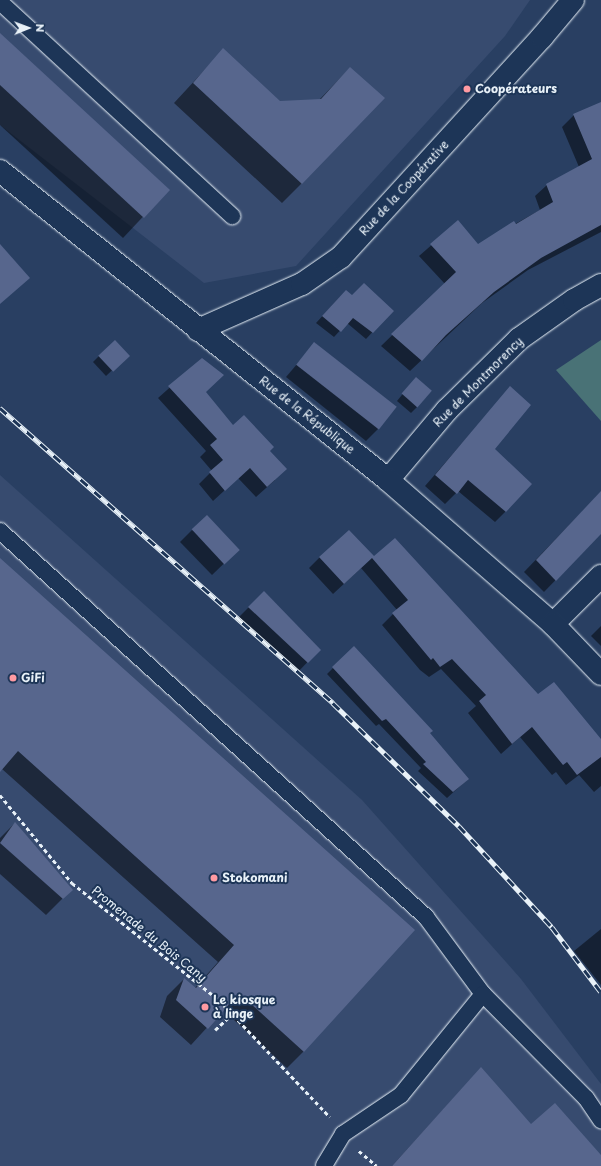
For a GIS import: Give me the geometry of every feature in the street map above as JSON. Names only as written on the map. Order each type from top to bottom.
[{"type":"street","name":"Rue de la Coopérative","points":[[198,330],[302,284],[341,257],[542,37],[573,0]]},
{"type":"street","name":"Rue de la République","points":[[0,171],[388,480],[553,624],[601,674]]},
{"type":"street","name":"Rue de Montmorency","points":[[388,480],[447,410],[519,339],[574,300],[601,285]]},
{"type":"street","points":[[553,624],[601,576]]},
{"type":"lane","points":[[0,2],[232,216]]},
{"type":"lane","points":[[0,531],[426,917],[483,994],[586,1098],[601,1120]]},
{"type":"lane","points":[[324,1166],[343,1134],[400,1095],[483,994]]},
{"type":"path","name":"Promenade du Bois Cany","points":[[0,796],[72,883],[219,1000],[318,1102],[343,1134],[377,1166]]},
{"type":"path","points":[[215,1030],[232,1014]]},
{"type":"shaded area","points":[[0,0],[530,0],[505,36],[296,266],[204,283],[0,125]]},
{"type":"shaded area","points":[[0,475],[362,800],[521,979],[601,1084],[601,1166],[0,1166]]},
{"type":"green space","points":[[601,340],[601,421],[556,370]]},
{"type":"building","points":[[0,33],[170,190],[144,218],[0,85]]},
{"type":"building","points":[[223,48],[280,101],[321,99],[350,67],[385,98],[302,184],[193,83]]},
{"type":"building","points":[[601,102],[601,225],[541,258],[494,292],[446,335],[422,361],[391,334],[456,272],[430,244],[458,220],[478,244],[514,221],[516,224],[553,202],[546,184],[592,159],[573,114]]},
{"type":"building","points":[[0,244],[30,278],[0,304]]},
{"type":"building","points":[[364,283],[394,311],[373,333],[353,318],[341,332],[322,316],[346,290],[352,295]]},
{"type":"building","points":[[115,340],[130,356],[113,372],[98,356]]},
{"type":"building","points":[[314,342],[397,407],[379,429],[296,365]]},
{"type":"building","points":[[202,358],[224,375],[206,392],[233,425],[244,415],[274,447],[270,451],[287,469],[267,487],[250,468],[225,491],[209,472],[223,460],[210,445],[217,439],[168,386]]},
{"type":"building","points":[[416,377],[432,391],[417,407],[402,394]]},
{"type":"building","points":[[510,386],[531,405],[495,449],[532,484],[506,512],[468,480],[457,494],[435,475]]},
{"type":"building","points":[[601,491],[601,534],[556,581],[536,560]]},
{"type":"building","points":[[207,515],[240,550],[224,564],[192,529]]},
{"type":"building","points":[[349,530],[374,556],[395,538],[538,694],[554,682],[601,739],[601,757],[577,775],[567,762],[563,765],[532,727],[512,744],[479,701],[486,695],[452,659],[440,667],[433,658],[431,660],[392,613],[408,600],[372,558],[344,584],[319,557]]},
{"type":"building","points":[[0,558],[415,930],[304,1052],[239,993],[208,1029],[176,1000],[184,978],[196,988],[234,945],[18,751],[0,772]]},
{"type":"building","points":[[264,591],[321,650],[308,663],[248,607]]},
{"type":"building","points":[[354,646],[433,731],[430,733],[469,779],[453,792],[423,764],[426,762],[386,719],[382,721],[332,667]]},
{"type":"building","points":[[15,822],[73,890],[63,899],[0,843]]},
{"type":"building","points":[[481,1067],[531,1124],[555,1103],[601,1155],[601,1166],[392,1166]]},
{"type":"railway","points":[[0,408],[333,703],[459,826],[552,927],[601,992]]},
{"type":"place","name":"Coopérateurs","points":[[467,89]]},
{"type":"place","name":"GiFi","points":[[13,678]]},
{"type":"place","name":"Stokomani","points":[[214,878]]},
{"type":"place","name":"Le kiosque à linge","points":[[205,1007]]}]
